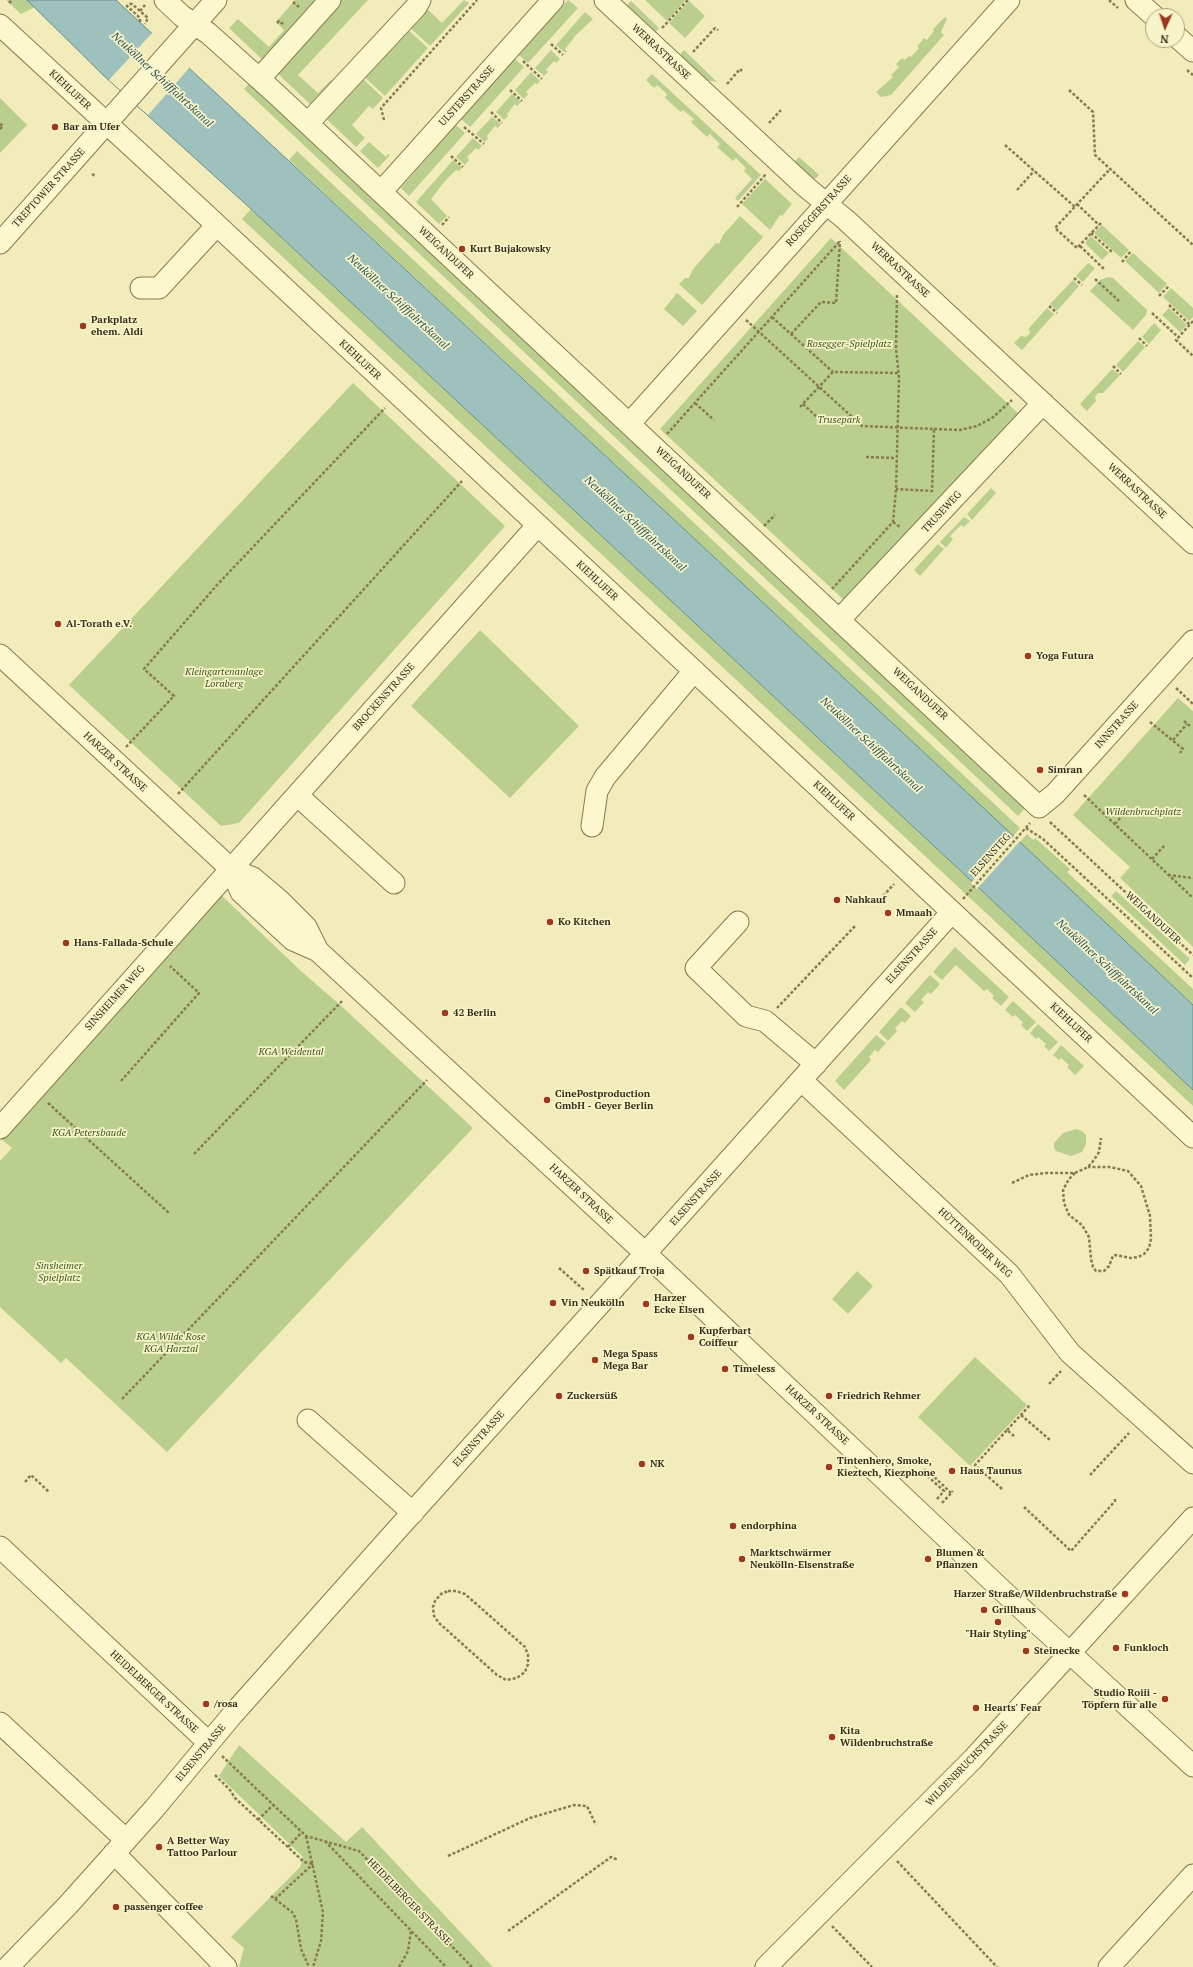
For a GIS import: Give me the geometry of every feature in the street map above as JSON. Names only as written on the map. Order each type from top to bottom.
[{"type":"street","points":[[195,24],[216,0]]},
{"type":"street","points":[[260,78],[330,0]]},
{"type":"street","points":[[308,123],[416,7],[420,0]]},
{"type":"street","name":"ULSTERSTRASSE","points":[[381,192],[553,0]]},
{"type":"street","name":"WERRASTRASSE","points":[[605,0],[1193,543]]},
{"type":"street","name":"ROSEGGERSTRASSE","points":[[630,423],[1009,0]]},
{"type":"street","points":[[1136,0],[1145,8]]},
{"type":"street","name":"WEIGANDUFER","points":[[155,3],[182,16],[208,33],[260,78],[840,619],[1039,807]]},
{"type":"street","name":"TREPTOWER STRASSE","points":[[0,243],[195,24]]},
{"type":"street","name":"KIEHLUFER","points":[[0,25],[217,225],[537,526],[1193,1137]]},
{"type":"street","points":[[1185,44],[1193,51]]},
{"type":"street","points":[[141,288],[158,288],[217,225]]},
{"type":"street","name":"TRUSEWEG","points":[[840,619],[1043,403]]},
{"type":"street","name":"BROCKENSTRASSE","points":[[231,869],[537,526]]},
{"type":"street","name":"INNSTRASSE","points":[[1039,807],[1054,794],[1191,648]]},
{"type":"street","name":"HARZER STRASSE","points":[[0,655],[231,869],[241,892],[293,940],[318,951],[1193,1766]]},
{"type":"street","points":[[592,826],[597,791],[605,777],[694,671]]},
{"type":"street","points":[[297,795],[394,883]]},
{"type":"street","name":"SINSHEIMER WEG","points":[[0,1128],[231,869]]},
{"type":"street","name":"ELSENSTRASSE","points":[[8,1967],[68,1905],[120,1847],[209,1743],[413,1512],[952,912]]},
{"type":"street","points":[[738,922],[696,968],[746,1016],[765,1021],[816,1064]]},
{"type":"street","name":"HÜTTENRODER WEG","points":[[801,1080],[1009,1274],[1070,1353],[1193,1463]]},
{"type":"street","points":[[308,1420],[413,1512]]},
{"type":"street","name":"WILDENBRUCHSTRASSE","points":[[766,1967],[958,1774],[1071,1653],[1193,1518]]},
{"type":"street","name":"HEIDELBERGER STRASSE","points":[[0,1547],[209,1743]]},
{"type":"street","points":[[0,1723],[120,1847],[226,1967]]},
{"type":"street","points":[[1109,1967],[1193,1874]]},
{"type":"path","points":[[9,3],[12,0]]},
{"type":"path","points":[[384,120],[381,108],[477,0]]},
{"type":"path","points":[[649,41],[688,0]]},
{"type":"path","points":[[140,22],[140,18],[127,6],[131,3],[148,18],[148,21],[145,24]]},
{"type":"path","points":[[140,11],[155,3]]},
{"type":"path","points":[[693,52],[715,28],[718,30]]},
{"type":"path","points":[[551,44],[563,55]]},
{"type":"path","points":[[509,49],[542,78]]},
{"type":"path","points":[[727,84],[740,69],[742,71]]},
{"type":"path","points":[[510,90],[522,100]]},
{"type":"path","points":[[1069,90],[1093,112],[1095,155],[1193,245]]},
{"type":"path","points":[[769,123],[781,110]]},
{"type":"path","points":[[491,112],[502,122]]},
{"type":"path","points":[[450,115],[484,144]]},
{"type":"path","points":[[0,124],[3,126],[0,129]]},
{"type":"path","points":[[1005,145],[1034,171],[1100,224],[1079,246]]},
{"type":"path","points":[[451,156],[463,166]]},
{"type":"path","points":[[1104,269],[1079,246],[1077,248],[1055,228],[1110,169]]},
{"type":"path","points":[[1017,190],[1034,171]]},
{"type":"path","points":[[737,206],[767,173]]},
{"type":"path","points":[[1091,233],[1112,252]]},
{"type":"path","points":[[663,438],[840,241],[836,303],[821,302],[791,334]]},
{"type":"path","points":[[1122,262],[1131,251]]},
{"type":"path","points":[[1074,278],[1082,285]]},
{"type":"path","points":[[1095,279],[1119,300]]},
{"type":"path","points":[[1159,296],[1169,286]]},
{"type":"path","points":[[820,601],[893,522],[896,489],[899,372],[896,348],[897,294]]},
{"type":"path","points":[[1169,305],[1190,325]]},
{"type":"path","points":[[1049,306],[1057,313]]},
{"type":"path","points":[[732,308],[862,426],[960,430],[977,426],[992,418],[1012,400]]},
{"type":"path","points":[[1152,313],[1178,337]]},
{"type":"path","points":[[772,317],[833,372],[899,372]]},
{"type":"path","points":[[1193,321],[1176,340],[1193,356]]},
{"type":"path","points":[[1139,338],[1147,346]]},
{"type":"path","points":[[1113,366],[1121,374]]},
{"type":"path","points":[[800,407],[833,372]]},
{"type":"path","points":[[695,403],[714,420]]},
{"type":"path","points":[[803,404],[817,417]]},
{"type":"path","points":[[131,742],[174,696],[144,669],[217,585],[382,410]]},
{"type":"path","points":[[896,489],[932,491],[934,429]]},
{"type":"path","points":[[866,457],[896,458]]},
{"type":"path","points":[[178,794],[462,481]]},
{"type":"path","points":[[761,529],[775,515]]},
{"type":"path","points":[[1178,690],[1193,704]]},
{"type":"path","points":[[1184,721],[1190,726]]},
{"type":"path","points":[[1150,722],[1183,749],[1180,753]]},
{"type":"path","points":[[1173,740],[1187,724]]},
{"type":"path","points":[[1084,796],[1193,898]]},
{"type":"path","name":"WEIGANDUFER","points":[[1039,807],[1047,819],[1193,955]]},
{"type":"path","points":[[1115,824],[1128,809]]},
{"type":"path","name":"ELSENSTEG","points":[[968,894],[1026,828],[1043,839],[1193,978]]},
{"type":"path","points":[[1152,859],[1165,845]]},
{"type":"path","points":[[1168,874],[1193,878]]},
{"type":"path","points":[[882,896],[894,884]]},
{"type":"path","points":[[765,1021],[855,926]]},
{"type":"path","points":[[121,1081],[199,993],[156,954]]},
{"type":"path","points":[[194,1154],[342,1001]]},
{"type":"path","points":[[122,1399],[427,1080]]},
{"type":"path","points":[[33,1090],[169,1213]]},
{"type":"path","points":[[1088,1167],[1099,1152],[1101,1138]]},
{"type":"path","points":[[1088,1167],[1110,1167],[1128,1171],[1141,1186],[1150,1216],[1152,1239],[1149,1248],[1144,1254],[1131,1258],[1116,1255],[1113,1256],[1109,1266],[1104,1271],[1096,1271],[1093,1267],[1091,1259],[1089,1237],[1082,1225],[1069,1215],[1064,1202],[1063,1190],[1069,1179],[1075,1173],[1088,1167]]},
{"type":"path","points":[[1012,1183],[1029,1175],[1046,1172],[1075,1173]]},
{"type":"path","points":[[559,1268],[584,1290]]},
{"type":"path","points":[[1049,1384],[1060,1371]]},
{"type":"path","points":[[1002,1489],[975,1464],[1030,1405]]},
{"type":"path","points":[[1022,1415],[1050,1440]]},
{"type":"path","points":[[1007,1430],[1014,1436]]},
{"type":"path","points":[[1090,1475],[1129,1433]]},
{"type":"path","points":[[937,1498],[944,1491],[923,1472],[926,1469],[952,1492],[942,1503]]},
{"type":"path","points":[[25,1482],[31,1475],[49,1492]]},
{"type":"path","points":[[1024,1507],[1071,1551],[1115,1501],[1115,1497]]},
{"type":"path","points":[[448,1591],[456,1591],[465,1594],[525,1647],[528,1655],[528,1664],[525,1672],[517,1678],[506,1680],[497,1675],[439,1623],[434,1616],[435,1601],[441,1594],[448,1591]]},
{"type":"path","name":"HEIDELBERGER STRASSE","points":[[209,1743],[306,1836],[359,1851],[472,1967]]},
{"type":"path","points":[[215,1776],[258,1820],[304,1862],[313,1864]]},
{"type":"path","points":[[258,1820],[273,1805]]},
{"type":"path","points":[[448,1856],[530,1818],[574,1805],[587,1806],[596,1825]]},
{"type":"path","points":[[288,1847],[302,1832]]},
{"type":"path","points":[[306,1836],[321,1899],[323,1928],[319,1953],[313,1967]]},
{"type":"path","points":[[324,1841],[446,1967]]},
{"type":"path","points":[[508,1931],[611,1857],[618,1860]]},
{"type":"path","points":[[274,1899],[313,1864]]},
{"type":"path","points":[[905,1870],[997,1967]]},
{"type":"path","points":[[271,1896],[292,1912],[296,1919],[301,1949],[309,1967]]},
{"type":"path","points":[[399,1967],[408,1951],[411,1931]]},
{"type":"path","points":[[847,1942],[872,1967]]},
{"type":"green space","points":[[6,0],[27,0],[35,7],[21,14]]},
{"type":"green space","points":[[295,0],[325,0],[267,64],[229,28],[238,19],[269,47],[284,30],[276,22]]},
{"type":"green space","points":[[336,0],[368,0],[298,75],[318,93],[331,80],[337,85],[315,109],[273,69]]},
{"type":"green space","points":[[464,0],[469,3],[430,46],[406,24],[423,5],[442,23]]},
{"type":"green space","points":[[568,0],[578,8],[528,63],[519,55]]},
{"type":"green space","points":[[645,0],[686,0],[667,21]]},
{"type":"green space","points":[[631,1],[659,28],[655,33],[626,6]]},
{"type":"green space","points":[[689,1],[705,16],[685,38],[669,23]]},
{"type":"green space","points":[[585,12],[593,19],[576,35],[565,49],[567,51],[565,53],[556,45]]},
{"type":"green space","points":[[945,17],[947,19],[941,32],[944,35],[891,95],[881,97],[876,92],[893,77],[891,75],[899,67],[896,64],[902,58],[905,60],[909,56],[911,57],[919,48],[917,47],[924,38],[927,40],[934,31],[933,29]]},
{"type":"green space","points":[[404,26],[428,48],[385,96],[360,73]]},
{"type":"green space","points":[[551,50],[560,59],[556,63],[554,61],[546,70],[548,72],[544,76],[535,68]]},
{"type":"green space","points":[[684,50],[717,82],[706,80],[681,57],[681,53]]},
{"type":"green space","points":[[515,59],[524,67],[470,127],[461,119]]},
{"type":"green space","points":[[531,72],[540,81],[537,84],[535,83],[526,92],[528,94],[524,99],[515,90]]},
{"type":"green space","points":[[652,74],[761,175],[738,201],[735,198],[752,179],[744,171],[746,168],[736,158],[733,161],[717,147],[720,144],[710,134],[707,137],[691,122],[694,119],[683,110],[681,112],[665,98],[667,94],[657,85],[654,88],[646,80]]},
{"type":"green space","points":[[359,75],[383,98],[373,109],[369,106],[352,125],[365,138],[356,147],[321,114]]},
{"type":"green space","points":[[250,83],[1026,807],[1018,816],[244,89]]},
{"type":"green space","points":[[512,94],[521,102],[517,106],[515,104],[504,120],[496,112]]},
{"type":"green space","points":[[0,98],[27,125],[0,153]]},
{"type":"green space","points":[[492,117],[501,124],[498,128],[495,126],[487,136],[488,138],[485,142],[476,134]]},
{"type":"green space","points":[[456,125],[465,133],[409,196],[401,188]]},
{"type":"green space","points":[[473,138],[482,146],[478,150],[476,148],[467,157],[469,160],[465,165],[456,157]]},
{"type":"green space","points":[[369,142],[386,157],[388,154],[390,155],[378,168],[360,151]]},
{"type":"green space","points":[[297,151],[1020,828],[1013,836],[289,160]]},
{"type":"green space","points":[[799,157],[819,175],[814,180],[794,162]]},
{"type":"green space","points":[[453,160],[462,168],[459,171],[456,170],[445,181],[431,199],[447,216],[439,224],[416,202]]},
{"type":"green space","points":[[765,179],[792,204],[782,216],[780,215],[770,230],[742,204]]},
{"type":"green space","points":[[251,209],[979,888],[1193,1090],[1193,1106],[242,219]]},
{"type":"green space","points":[[740,216],[763,237],[702,305],[679,284],[685,278],[689,278],[693,269],[716,243],[719,244],[723,235]]},
{"type":"green space","points":[[1102,225],[1129,250],[1121,258],[1094,233]]},
{"type":"green space","points":[[1091,236],[1109,253],[1102,260],[1085,243]]},
{"type":"green space","name":"Trusepark","points":[[831,238],[1019,414],[844,600],[660,429]]},
{"type":"green space","points":[[1133,253],[1167,284],[1159,293],[1125,261]]},
{"type":"green space","points":[[1088,263],[1095,268],[1083,282],[1076,276]]},
{"type":"green space","points":[[1108,277],[1113,278],[1147,310],[1146,315],[1133,330],[1090,291],[1100,280]]},
{"type":"green space","points":[[1073,280],[1079,286],[1057,311],[1050,304]]},
{"type":"green space","points":[[1171,288],[1193,308],[1193,317],[1189,321],[1163,297]]},
{"type":"green space","points":[[677,293],[697,311],[683,326],[664,309]]},
{"type":"green space","points":[[1047,308],[1054,314],[1022,350],[1014,343],[1021,336],[1026,337],[1030,333],[1029,328]]},
{"type":"green space","points":[[1169,308],[1187,325],[1180,332],[1162,315]]},
{"type":"green space","points":[[1154,323],[1161,330],[1149,344],[1142,337]]},
{"type":"green space","points":[[1138,341],[1145,347],[1123,372],[1116,365]]},
{"type":"green space","points":[[1112,369],[1120,375],[1103,393],[1098,393],[1095,397],[1096,401],[1087,411],[1080,404]]},
{"type":"green space","name":"Kleingartenanlage Loraberg","points":[[353,383],[505,526],[239,823],[221,826],[69,685]]},
{"type":"green space","points":[[991,488],[996,493],[972,520],[967,514]]},
{"type":"green space","points":[[964,517],[970,521],[964,527],[961,525],[950,536],[953,539],[946,548],[940,542]]},
{"type":"green space","points":[[938,544],[944,549],[920,576],[914,570]]},
{"type":"green space","points":[[480,630],[579,726],[510,798],[411,706]]},
{"type":"green space","name":"Wildenbruchplatz","points":[[1178,698],[1193,711],[1193,947],[1120,878],[1130,867],[1073,815]]},
{"type":"green space","points":[[1027,834],[1033,840],[1035,838],[1070,869],[1067,872],[1193,989],[1193,1005],[1020,842]]},
{"type":"green space","points":[[1116,891],[1190,959],[1185,965],[1111,896]]},
{"type":"green space","points":[[219,893],[302,972],[339,1004],[473,1128],[167,1452],[66,1358],[61,1363],[0,1307],[0,1161],[12,1148],[0,1138]]},
{"type":"green space","points":[[955,947],[1009,997],[1001,1006],[992,998],[994,996],[987,989],[984,991],[956,965],[942,980],[933,972]]},
{"type":"green space","points":[[930,975],[940,984],[931,994],[928,992],[921,1000],[924,1002],[915,1012],[905,1003]]},
{"type":"green space","points":[[1013,1001],[1036,1022],[1027,1031],[1021,1025],[1023,1022],[1015,1015],[1013,1017],[1005,1010]]},
{"type":"green space","points":[[901,1007],[911,1016],[905,1023],[902,1021],[895,1028],[897,1031],[888,1041],[879,1032]]},
{"type":"green space","points":[[1038,1024],[1058,1042],[1049,1051],[1044,1046],[1046,1044],[1038,1037],[1036,1039],[1030,1033]]},
{"type":"green space","points":[[876,1035],[886,1043],[878,1052],[875,1050],[869,1057],[871,1060],[844,1090],[835,1081]]},
{"type":"green space","points":[[1061,1045],[1084,1066],[1075,1075],[1067,1067],[1069,1065],[1061,1058],[1059,1060],[1053,1055]]},
{"type":"green space","points":[[1076,1129],[1082,1131],[1086,1135],[1086,1144],[1082,1152],[1071,1156],[1056,1151],[1054,1148],[1054,1143],[1063,1133]]},
{"type":"green space","points":[[857,1271],[873,1286],[848,1314],[832,1299]]},
{"type":"green space","points":[[975,1357],[1027,1405],[970,1466],[918,1417]]},
{"type":"green space","points":[[239,1745],[346,1842],[362,1827],[493,1967],[239,1967],[244,1948],[231,1937],[300,1867],[303,1857],[219,1776]]},
{"type":"water","name":"Neuköllner Schifffahrtskanal","points":[[27,0],[116,0],[1020,842],[1193,1005],[1193,1090],[979,888],[251,209],[103,75]]},
{"type":"pier","points":[[153,32],[191,66],[148,115],[109,80]]},
{"type":"pier","points":[[1015,835],[1021,840],[977,889],[971,883]]},
{"type":"place","name":"Bar am Ufer","points":[[55,127]]},
{"type":"place","name":"Kurt Bujakowsky","points":[[462,249]]},
{"type":"place","name":"Parkplatz ehem. Aldi","points":[[83,326]]},
{"type":"place","name":"Al-Torath e.V.","points":[[58,624]]},
{"type":"place","name":"Yoga Futura","points":[[1028,656]]},
{"type":"place","name":"Simran","points":[[1040,770]]},
{"type":"place","name":"Nahkauf","points":[[837,900]]},
{"type":"place","name":"Mmaah","points":[[888,913]]},
{"type":"place","name":"Ko Kitchen","points":[[550,922]]},
{"type":"place","name":"Hans-Fallada-Schule","points":[[66,943]]},
{"type":"place","name":"42 Berlin","points":[[445,1013]]},
{"type":"place","name":"CinePostproduction GmbH - Geyer Berlin","points":[[547,1100]]},
{"type":"place","name":"Spätkauf Troja","points":[[586,1271]]},
{"type":"place","name":"Vin Neukölln","points":[[553,1303]]},
{"type":"place","name":"Harzer Ecke Elsen","points":[[646,1304]]},
{"type":"place","name":"Kupferbart Coiffeur","points":[[691,1337]]},
{"type":"place","name":"Mega Spass Mega Bar","points":[[595,1360]]},
{"type":"place","name":"Timeless","points":[[725,1369]]},
{"type":"place","name":"Zuckersüß","points":[[559,1396]]},
{"type":"place","name":"Friedrich Rehmer","points":[[829,1396]]},
{"type":"place","name":"NK","points":[[642,1464]]},
{"type":"place","name":"Tintenhero, Smoke, Kieztech, Kiezphone","points":[[829,1467]]},
{"type":"place","name":"Haus Taunus","points":[[952,1471]]},
{"type":"place","name":"endorphina","points":[[733,1526]]},
{"type":"place","name":"Marktschwärmer Neukölln-Elsenstraße","points":[[742,1559]]},
{"type":"place","name":"Blumen & Pflanzen","points":[[928,1559]]},
{"type":"place","name":"Harzer Straße/Wildenbruchstraße","points":[[1125,1594]]},
{"type":"place","name":"Grillhaus","points":[[984,1610]]},
{"type":"place","name":"\"Hair Styling\"","points":[[998,1622]]},
{"type":"place","name":"Funkloch","points":[[1116,1648]]},
{"type":"place","name":"Steinecke","points":[[1026,1651]]},
{"type":"place","name":"Studio Roiii - Töpfern für alle","points":[[1165,1699]]},
{"type":"place","name":"/rosa","points":[[206,1704]]},
{"type":"place","name":"Hearts' Fear","points":[[976,1708]]},
{"type":"place","name":"Kita Wildenbruchstraße","points":[[832,1737]]},
{"type":"place","name":"A Better Way Tattoo Parlour","points":[[159,1847]]},
{"type":"place","name":"passenger coffee","points":[[116,1907]]},
{"type":"park label","name":"Rosegger-Spielplatz","points":[[849,344]]},
{"type":"park label","name":"KGA Weidental","points":[[291,1052]]},
{"type":"park label","name":"KGA Petersbaude","points":[[89,1133]]},
{"type":"park label","name":"Sinsheimer Spielplatz","points":[[59,1272]]},
{"type":"park label","name":"KGA Wilde Rose KGA Harztal","points":[[171,1342]]}]
